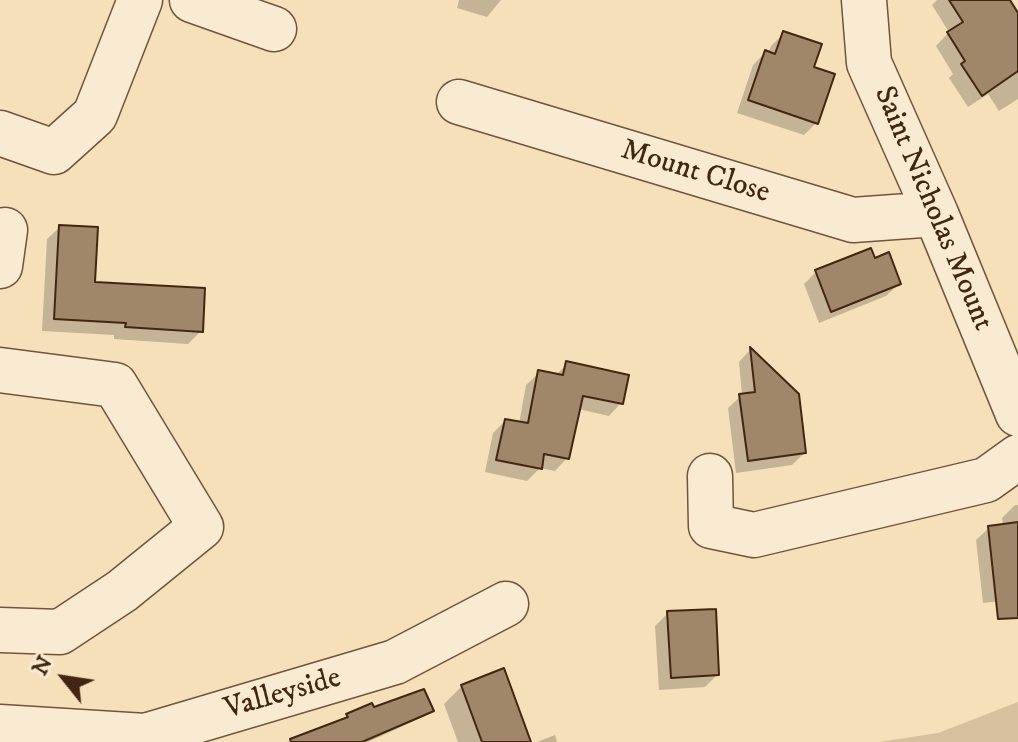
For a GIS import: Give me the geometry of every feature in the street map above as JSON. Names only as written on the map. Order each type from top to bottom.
[{"type":"street","points":[[0,133],[54,152],[95,115],[140,0]]},
{"type":"street","points":[[192,0],[274,29]]},
{"type":"street","name":"Saint Nicholas Mount","points":[[864,0],[869,63],[936,214],[1018,414]]},
{"type":"street","name":"Mount Close","points":[[459,102],[853,220],[936,214]]},
{"type":"street","points":[[0,370],[115,385],[201,527],[122,591],[60,632],[0,630]]},
{"type":"street","points":[[710,476],[711,526],[754,535],[986,480],[1018,457]]},
{"type":"street","name":"Valleyside","points":[[0,727],[145,736],[395,662],[506,604]]},
{"type":"shaded area","points":[[1018,702],[1018,742],[879,742],[938,733]]},
{"type":"building","points":[[949,0],[1010,0],[1018,13],[1018,71],[982,96],[961,64],[965,61],[947,32],[963,22]]},
{"type":"building","points":[[783,31],[822,44],[814,67],[835,74],[818,124],[748,100],[765,50],[775,54]]},
{"type":"building","points":[[59,225],[98,227],[95,282],[205,288],[203,332],[54,319]]},
{"type":"building","points":[[871,248],[875,258],[889,252],[901,284],[831,312],[815,270]]},
{"type":"building","points":[[750,347],[799,394],[806,453],[748,461],[739,394],[755,392]]},
{"type":"building","points":[[566,361],[629,375],[623,404],[583,396],[569,459],[544,454],[542,469],[496,460],[505,419],[528,423],[538,370],[563,375]]},
{"type":"building","points":[[1018,522],[1018,618],[998,619],[988,526]]},
{"type":"building","points":[[716,609],[719,675],[671,678],[667,611]]},
{"type":"building","points":[[504,668],[531,742],[482,742],[461,685]]},
{"type":"building","points":[[424,689],[434,711],[362,742],[291,742],[290,739],[348,717],[346,714],[372,703],[374,707]]}]
